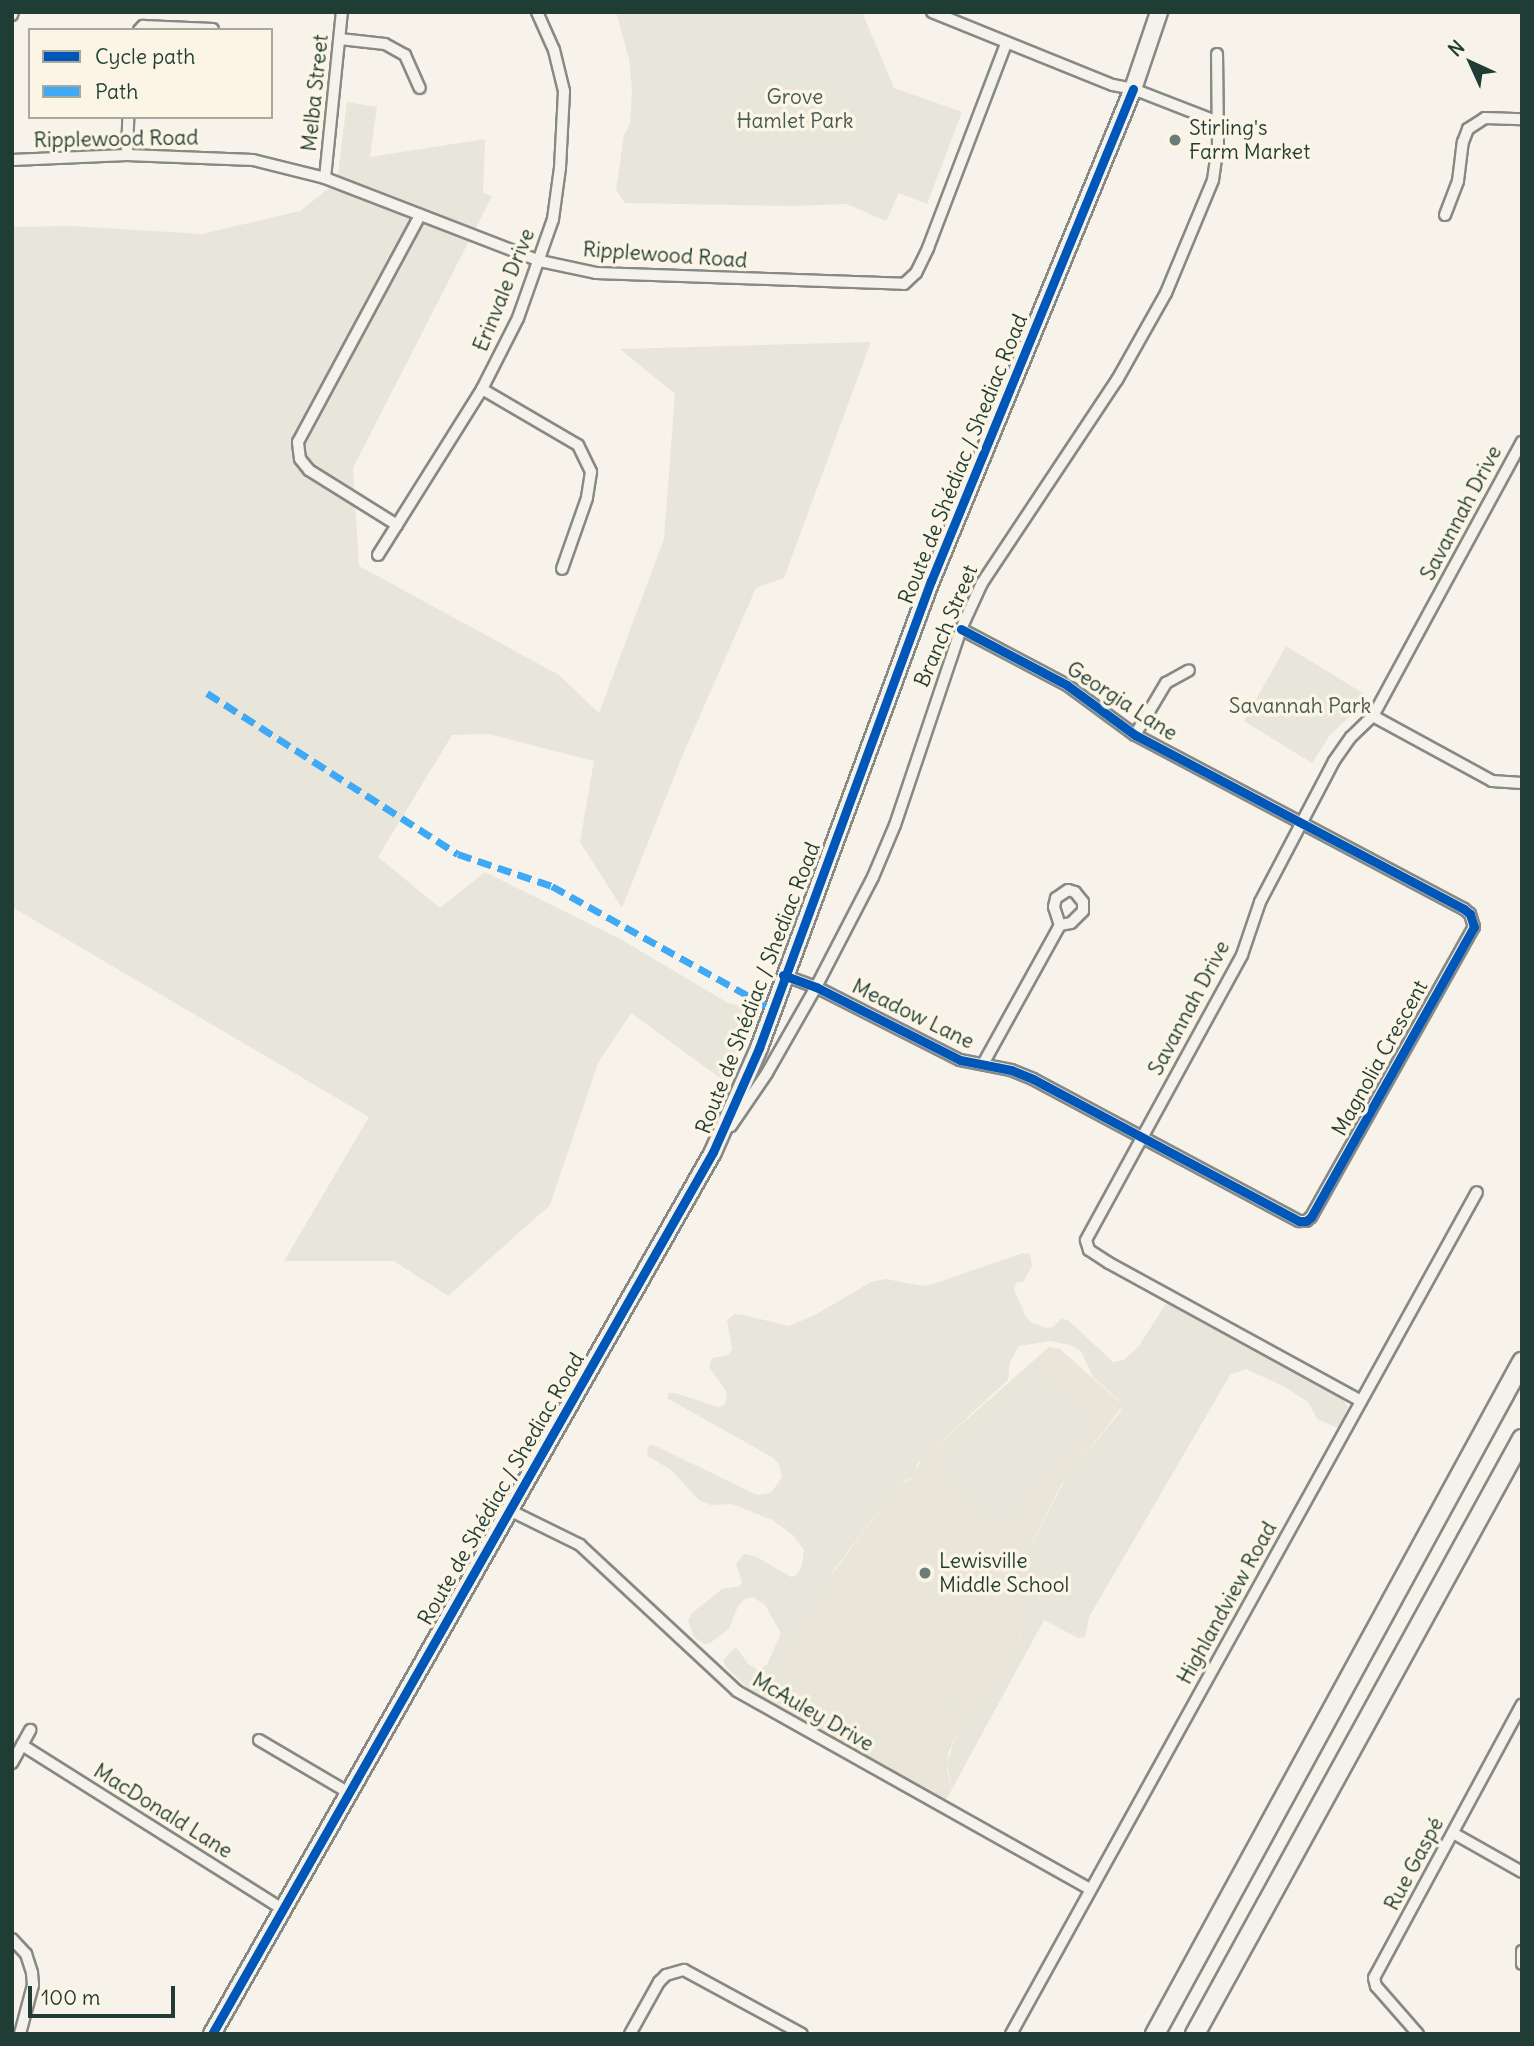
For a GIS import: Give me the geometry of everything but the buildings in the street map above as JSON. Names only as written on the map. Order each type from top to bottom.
[{"type":"highway","points":[[1155,2034],[1522,1362]]},
{"type":"highway","points":[[1195,2034],[1522,1438]]},
{"type":"main road","name":"Route de Shédiac / Shediac Road","points":[[212,2034],[713,1152],[759,1048],[783,975],[932,581],[1133,89],[1159,12]]},
{"type":"street","name":"Melba Street","points":[[325,178],[342,12]]},
{"type":"street","name":"Erinvale Drive","points":[[378,555],[482,389],[518,318],[540,261],[555,206],[564,91],[554,50],[537,12]]},
{"type":"street","points":[[932,12],[1006,44],[1218,122]]},
{"type":"street","points":[[142,28],[190,28]]},
{"type":"street","points":[[340,39],[385,44],[405,55],[420,88]]},
{"type":"street","name":"Ripplewood Road","points":[[12,160],[127,155],[253,160],[325,178],[540,261],[609,274],[904,284],[916,273],[928,248],[1006,44]]},
{"type":"street","name":"Branch Street","points":[[713,1152],[767,1073],[873,877],[895,825],[961,629],[999,554],[1117,380],[1166,293],[1213,180],[1218,122],[1217,54]]},
{"type":"street","points":[[1446,215],[1458,181],[1463,142],[1468,129],[1485,118],[1522,119]]},
{"type":"street","points":[[127,155],[128,119]]},
{"type":"street","points":[[397,526],[309,470],[300,459],[298,442],[419,215]]},
{"type":"street","points":[[482,389],[578,445],[591,472],[587,498],[562,569]]},
{"type":"street","name":"Savannah Drive","points":[[1361,1401],[1089,1250],[1086,1240],[1242,955],[1260,902],[1334,761],[1351,737],[1373,716],[1522,442]]},
{"type":"street","name":"Georgia Lane","points":[[961,629],[1067,685],[1135,735],[1301,824]]},
{"type":"street","points":[[1135,735],[1166,683],[1189,670]]},
{"type":"street","points":[[1373,716],[1492,781],[1522,783]]},
{"type":"street","name":"Magnolia Crescent","points":[[1141,1137],[1299,1221],[1306,1221],[1311,1217],[1474,927],[1470,914],[1464,909],[1301,824]]},
{"type":"street","points":[[983,1064],[1060,925]]},
{"type":"street","name":"Meadow Lane","points":[[783,975],[816,986],[960,1060],[1033,1079],[1141,1137]]},
{"type":"street","name":"Highlandview Road","points":[[1011,2034],[1477,1192]]},
{"type":"street","name":"McAuley Drive","points":[[509,1510],[580,1545],[737,1691],[1090,1889]]},
{"type":"street","name":"Rue Gaspé","points":[[1418,2034],[1376,1986],[1374,1978],[1522,1704]]},
{"type":"street","points":[[12,1763],[30,1730]]},
{"type":"street","points":[[259,1740],[349,1793]]},
{"type":"street","name":"MacDonald Lane","points":[[22,1745],[284,1910]]},
{"type":"street","points":[[1453,1833],[1522,1872]]},
{"type":"street","points":[[12,1939],[26,1954],[32,1973],[33,1986],[20,2034]]},
{"type":"street","points":[[1522,1951],[1522,1964]]},
{"type":"street","points":[[631,2034],[659,1982],[666,1975],[684,1969],[802,2034]]},
{"type":"shaded area","name":"Lewisville Middle School","points":[[1049,1347],[1060,1349],[1121,1403],[1122,1407],[1061,1485],[1023,1561],[1018,1583],[1020,1652],[956,1734],[948,1754],[947,1770],[952,1789],[945,1801],[767,1700],[827,1581],[899,1484],[910,1480],[922,1459]]},
{"type":"green space","name":"Grove Hamlet Park","points":[[616,12],[862,12],[894,88],[962,112],[927,204],[899,193],[886,221],[847,204],[792,206],[625,203],[616,190],[624,135],[630,124],[632,88],[629,59]]},
{"type":"green space","points":[[347,102],[377,107],[370,157],[485,139],[483,193],[492,196],[353,468],[359,566],[559,675],[599,713],[664,539],[675,394],[620,349],[871,342],[784,578],[756,588],[684,752],[622,908],[580,842],[594,761],[489,734],[452,735],[378,857],[440,908],[485,872],[622,940],[728,1003],[756,1010],[723,1080],[631,1013],[598,1063],[550,1205],[448,1296],[394,1261],[284,1261],[369,1117],[12,907],[12,227],[70,226],[202,234],[300,211],[337,182]]},
{"type":"green space","name":"Savannah Park","points":[[1286,646],[1366,695],[1355,712],[1330,735],[1312,763],[1244,721]]},
{"type":"green space","points":[[1023,1253],[1030,1254],[1032,1266],[1023,1282],[1017,1282],[1014,1289],[1026,1317],[1032,1323],[1047,1328],[1053,1327],[1061,1319],[1068,1320],[1113,1362],[1124,1360],[1139,1346],[1167,1302],[1343,1399],[1348,1407],[1338,1428],[1317,1419],[1308,1402],[1285,1387],[1246,1369],[1230,1375],[1089,1617],[1085,1637],[1078,1638],[1044,1620],[952,1789],[947,1764],[956,1734],[1020,1652],[1018,1583],[1023,1561],[1066,1478],[1121,1411],[1121,1402],[1093,1377],[1081,1351],[1070,1345],[1050,1341],[1019,1346],[1010,1362],[1008,1380],[918,1463],[913,1477],[899,1484],[834,1570],[767,1700],[748,1688],[726,1667],[723,1660],[736,1647],[748,1664],[758,1670],[767,1665],[781,1633],[765,1605],[753,1597],[745,1599],[738,1606],[729,1629],[710,1643],[704,1644],[694,1637],[688,1621],[692,1613],[722,1589],[740,1586],[742,1582],[736,1564],[744,1554],[757,1557],[791,1577],[797,1575],[802,1566],[804,1550],[793,1535],[772,1520],[732,1504],[711,1505],[699,1500],[671,1470],[648,1456],[647,1450],[650,1445],[656,1446],[757,1495],[771,1493],[782,1477],[779,1464],[772,1457],[667,1398],[669,1393],[675,1393],[718,1407],[724,1405],[727,1399],[726,1391],[709,1367],[712,1358],[728,1355],[732,1349],[727,1320],[735,1314],[789,1326],[815,1315],[871,1282],[886,1279],[922,1286],[933,1284]]},
{"type":"green space","points":[[1034,1363],[1098,1423],[997,1530],[933,1470]]},
{"type":"green space","points":[[945,1696],[958,1709],[948,1718],[936,1705]]},
{"type":"marked path","points":[[207,693],[458,854],[552,886],[772,1009]]},
{"type":"cycle path","points":[[212,2034],[713,1152],[759,1048],[931,581],[1133,89]]},
{"type":"cycle path","points":[[783,975],[816,987],[960,1060],[1011,1070],[1033,1079],[1299,1221],[1306,1221],[1311,1217],[1474,927],[1470,914],[1464,909],[1135,735],[1067,685],[961,629]]},
{"type":"place","name":"Stirling's Farm Market","points":[[1175,140]]},
{"type":"place","name":"Lewisville Middle School","points":[[925,1573]]}]
